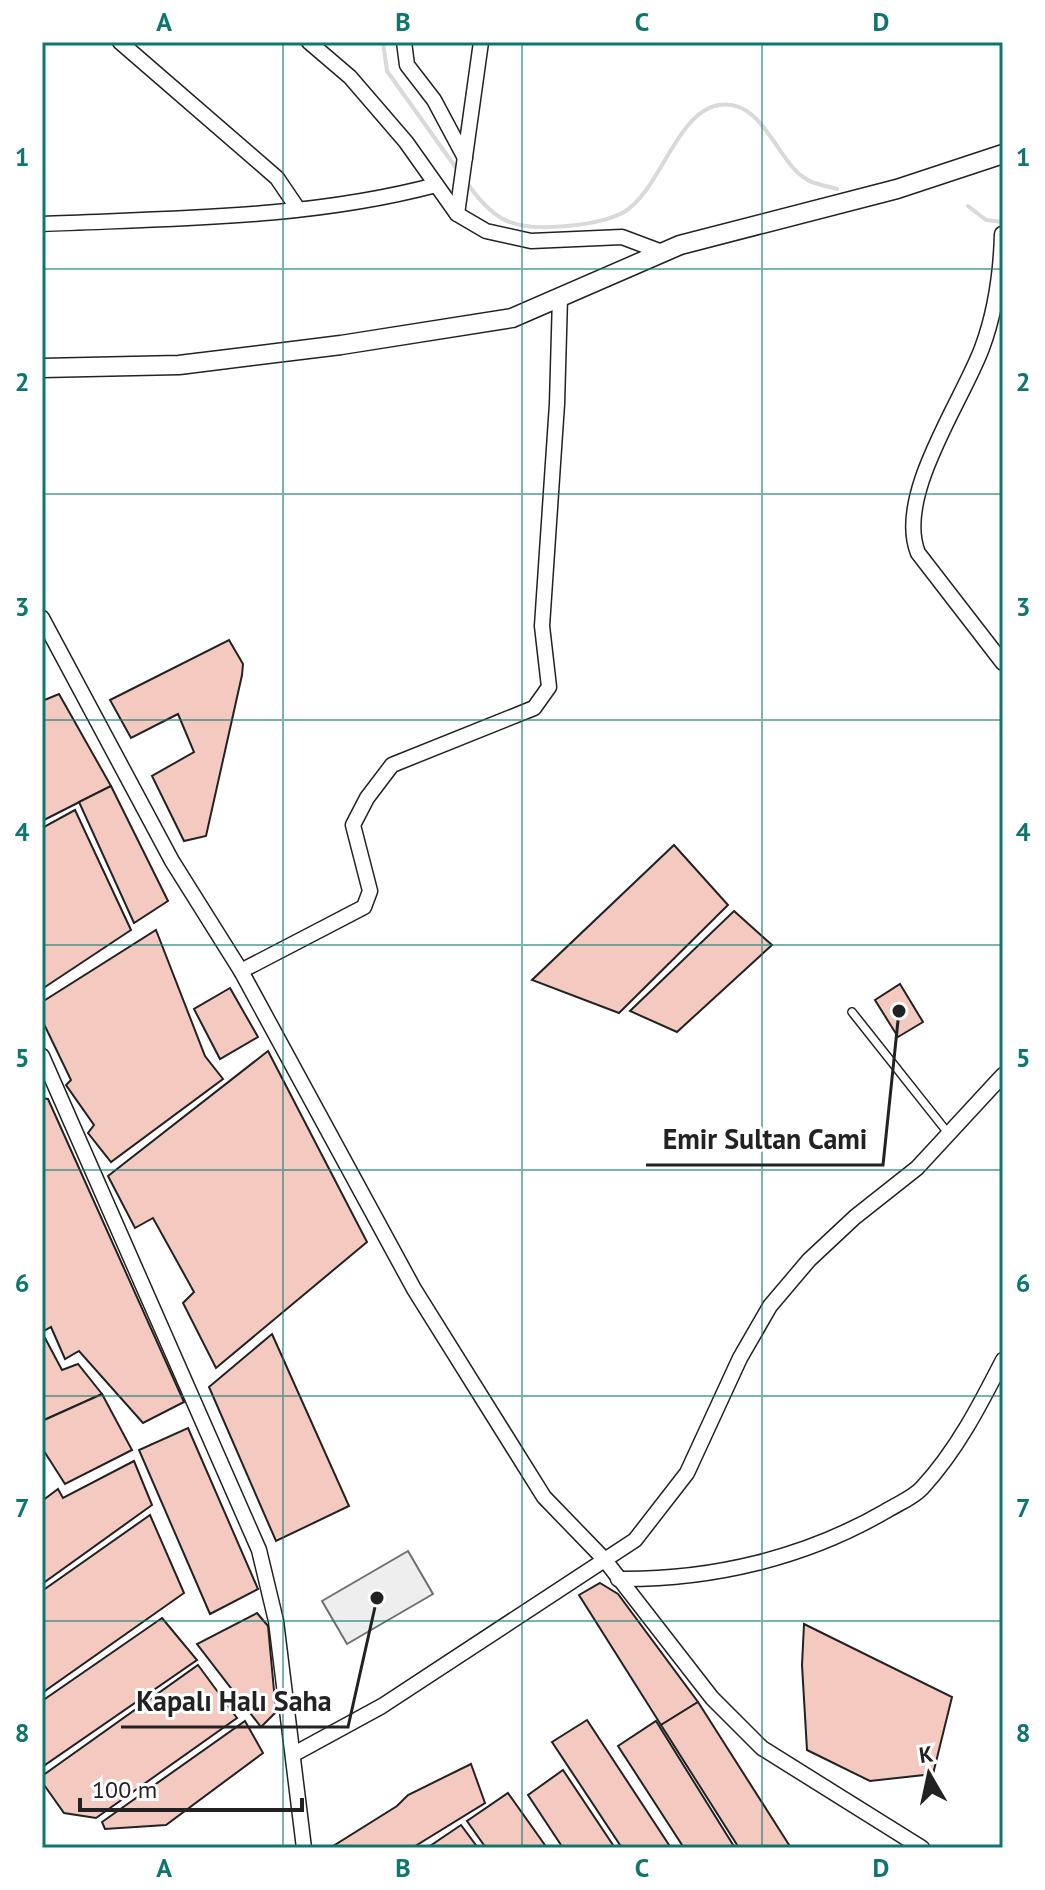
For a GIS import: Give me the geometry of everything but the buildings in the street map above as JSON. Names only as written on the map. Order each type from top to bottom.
[{"type":"street","points":[[120,42],[277,178],[298,209]]},
{"type":"street","points":[[309,42],[350,77],[406,142],[457,214],[486,231],[531,241],[622,237],[662,252]]},
{"type":"street","points":[[404,42],[407,65],[434,100],[465,158]]},
{"type":"street","points":[[457,214],[481,42]]},
{"type":"street","points":[[42,368],[179,365],[341,345],[512,318],[662,252],[897,189],[1003,154]]},
{"type":"street","points":[[42,224],[227,216],[298,209],[375,201],[436,185]]},
{"type":"street","points":[[1002,234],[1002,265],[982,349],[944,423],[910,533],[918,553],[1003,663]]},
{"type":"street","points":[[241,971],[364,907],[370,891],[353,825],[367,798],[392,765],[534,708],[549,687],[542,626],[557,404],[560,297]]},
{"type":"street","points":[[42,618],[172,861],[241,971],[414,1289],[544,1497],[604,1559],[712,1698],[762,1748],[922,1848]]},
{"type":"street","points":[[42,1056],[259,1550],[276,1621],[304,1848]]},
{"type":"street","points":[[294,1754],[420,1682],[635,1540],[687,1473],[740,1358],[770,1306],[809,1260],[855,1217],[917,1168],[1003,1075]]},
{"type":"street","points":[[618,1579],[668,1579],[779,1559],[847,1533],[920,1491],[967,1430],[1003,1360]]},
{"type":"lane","points":[[852,1012],[948,1133]]},
{"type":"shaded area","points":[[408,1551],[433,1594],[347,1644],[322,1601]]},
{"type":"waterway","points":[[383,42],[387,71],[459,172]]},
{"type":"waterway","points":[[467,183],[494,213],[524,226],[580,225],[608,219],[637,202],[692,121],[704,110],[719,105],[747,111],[797,172],[811,182],[837,189]]},
{"type":"waterway","points":[[968,206],[986,220],[1003,222]]},
{"type":"place","name":"Emir Sultan Cami","points":[[899,1011]]},
{"type":"place","name":"Kapalı Halı Saha","points":[[377,1598]]}]
